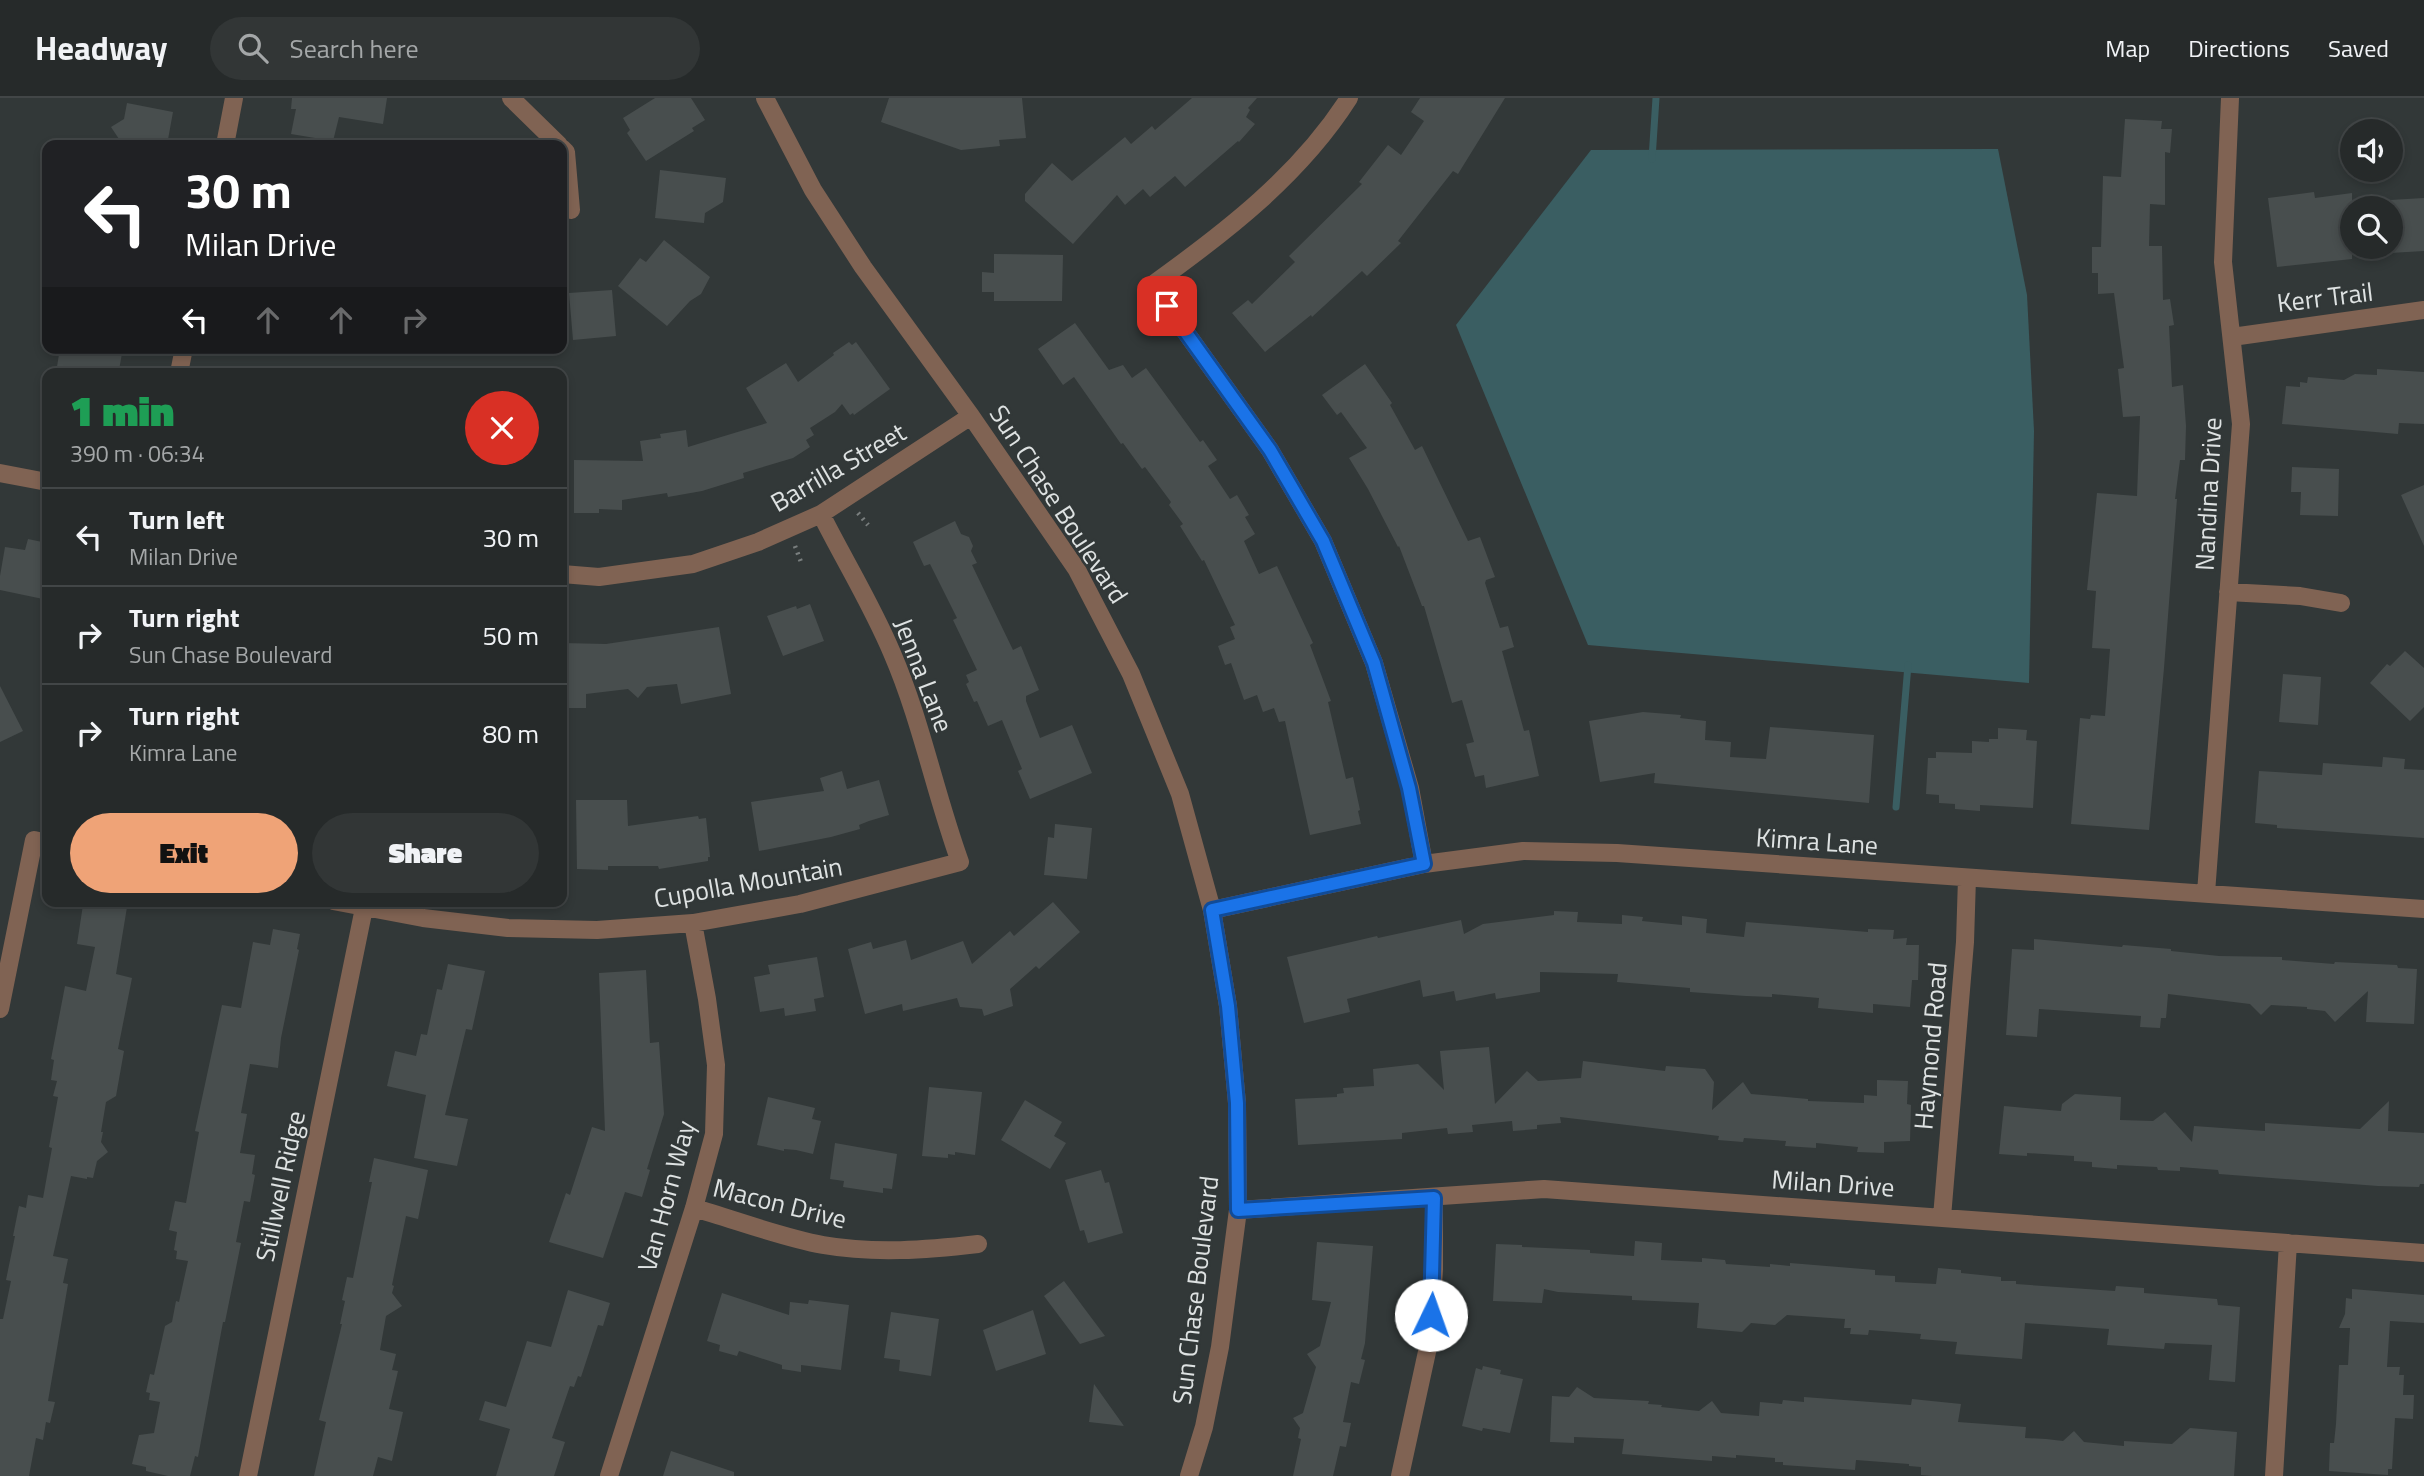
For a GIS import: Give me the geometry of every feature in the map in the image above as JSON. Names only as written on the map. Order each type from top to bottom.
[{"type":"street","points":[[226,140],[234,98]]},
{"type":"street","points":[[511,98],[553,140]]},
{"type":"street","name":"Sun Chase Boulevard","points":[[765,98],[813,190],[863,267],[971,416],[1077,570],[1131,674],[1180,794],[1212,910],[1228,1006],[1237,1103],[1238,1210],[1220,1347],[1205,1427],[1189,1476]]},
{"type":"street","points":[[1349,98],[1286,176],[1222,235],[1153,285],[1270,450],[1323,541],[1374,663],[1409,788],[1424,864]]},
{"type":"street","name":"Nandina Drive","points":[[2206,893],[2241,424],[2223,262],[2230,98]]},
{"type":"street","points":[[567,164],[571,210]]},
{"type":"street","name":"Kerr Trail","points":[[2232,337],[2424,310]]},
{"type":"street","name":"Barrilla Street","points":[[567,574],[599,577],[693,564],[758,542],[821,514],[971,416]]},
{"type":"street","points":[[0,473],[42,481]]},
{"type":"street","name":"Jenna Lane","points":[[821,514],[892,652],[960,862]]},
{"type":"street","points":[[2228,592],[2300,596],[2341,603]]},
{"type":"street","points":[[0,1009],[41,841]]},
{"type":"street","name":"Kimra Lane","points":[[1212,910],[1424,864],[1523,851],[1616,853],[2424,909]]},
{"type":"street","name":"Cupolla Mountain","points":[[360,907],[508,928],[597,930],[693,923],[800,904],[960,862]]},
{"type":"street","name":"Haymond Road","points":[[1942,1217],[1965,942],[1967,878]]},
{"type":"street","name":"Stillwell Ridge","points":[[248,1476],[364,908]]},
{"type":"street","name":"Van Horn Way","points":[[609,1476],[694,1208],[714,1134],[716,1065],[693,923]]},
{"type":"street","name":"Milan Drive","points":[[1238,1210],[1544,1189],[2424,1254]]},
{"type":"street","points":[[1400,1476],[1430,1338],[1434,1198]]},
{"type":"street","name":"Macon Drive","points":[[694,1208],[822,1245],[864,1250],[914,1251],[978,1244]]},
{"type":"street","points":[[2274,1476],[2288,1243]]},
{"type":"path","points":[[863,520],[868,526]]},
{"type":"path","points":[[799,554],[801,562]]},
{"type":"water","points":[[1998,149],[2027,295],[2034,431],[2029,683],[1588,645],[1456,325],[1591,150]]},
{"type":"building","points":[[292,98],[387,98],[383,124],[339,117],[333,140],[291,134],[296,109],[291,109]]},
{"type":"building","points":[[655,98],[691,98],[705,120],[692,128],[694,131],[646,161],[627,133],[630,130],[623,118]]},
{"type":"building","points":[[889,98],[1022,98],[1026,138],[999,140],[1000,146],[961,150],[881,122]]},
{"type":"building","points":[[1192,98],[1257,98],[1248,108],[1250,110],[1246,117],[1255,124],[1239,142],[1185,187],[1175,176],[1150,197],[1143,189],[1125,205],[1117,195],[1073,244],[1025,201],[1025,194],[1052,163],[1072,181],[1125,137],[1131,144],[1152,126],[1155,130]]},
{"type":"building","points":[[1420,98],[1505,98],[1458,174],[1453,171],[1398,241],[1401,243],[1367,276],[1362,271],[1312,317],[1311,315],[1265,352],[1232,313],[1248,300],[1252,304],[1295,262],[1289,256],[1362,184],[1359,182],[1388,145],[1401,155],[1424,121],[1411,112]]},
{"type":"building","points":[[127,103],[173,112],[168,140],[120,140],[111,127],[124,119]]},
{"type":"building","points":[[2125,119],[2162,121],[2161,129],[2172,129],[2170,153],[2165,152],[2165,205],[2150,204],[2149,246],[2162,246],[2163,300],[2170,299],[2174,325],[2169,326],[2172,387],[2183,385],[2186,426],[2185,460],[2180,460],[2175,499],[2164,668],[2149,830],[2071,824],[2080,718],[2090,719],[2091,715],[2105,716],[2110,649],[2092,648],[2096,591],[2087,590],[2097,493],[2137,496],[2140,416],[2123,417],[2118,369],[2124,368],[2114,293],[2098,294],[2098,273],[2092,273],[2092,247],[2101,247],[2103,176],[2121,177]]},
{"type":"building","points":[[660,170],[726,178],[723,202],[705,213],[704,223],[655,218]]},
{"type":"building","points":[[2314,192],[2315,198],[2352,193],[2352,196],[2340,196],[2340,259],[2352,259],[2277,267],[2268,198]]},
{"type":"building","points":[[2424,198],[2424,251],[2403,252],[2403,199]]},
{"type":"building","points":[[664,240],[710,277],[701,294],[690,301],[667,326],[618,286],[640,258],[646,262]]},
{"type":"building","points":[[994,254],[1063,255],[1062,301],[994,301],[994,292],[982,292],[982,272],[994,273]]},
{"type":"building","points":[[612,290],[616,336],[573,340],[569,293]]},
{"type":"building","points":[[1075,323],[1109,370],[1123,365],[1132,378],[1146,368],[1200,442],[1203,440],[1217,460],[1208,466],[1230,499],[1237,495],[1249,515],[1245,517],[1255,534],[1244,541],[1259,574],[1277,566],[1313,643],[1310,645],[1331,701],[1328,702],[1346,779],[1353,777],[1361,824],[1310,835],[1285,721],[1279,722],[1274,708],[1263,712],[1257,695],[1244,700],[1231,663],[1225,665],[1218,646],[1235,639],[1230,627],[1235,625],[1204,560],[1202,561],[1180,526],[1183,524],[1169,505],[1171,502],[1145,467],[1142,469],[1123,443],[1121,444],[1074,377],[1063,385],[1038,349]]},
{"type":"building","points":[[849,342],[852,345],[856,342],[890,389],[854,415],[850,415],[842,404],[835,412],[810,428],[814,435],[806,440],[810,447],[793,458],[743,473],[744,478],[702,491],[668,497],[667,493],[622,500],[622,510],[599,509],[599,513],[574,513],[574,460],[643,461],[640,441],[661,438],[660,434],[686,430],[688,447],[767,423],[746,388],[786,363],[798,382]]},
{"type":"building","points":[[59,354],[122,354],[119,368],[57,368]]},
{"type":"building","points":[[1365,364],[1392,403],[1390,405],[1415,450],[1422,446],[1468,541],[1480,537],[1495,577],[1485,583],[1500,628],[1508,626],[1514,647],[1502,651],[1524,731],[1529,730],[1539,776],[1486,788],[1484,775],[1475,777],[1466,744],[1474,742],[1462,700],[1452,703],[1424,606],[1399,546],[1349,458],[1367,448],[1341,412],[1337,415],[1322,395]]},
{"type":"building","points":[[2377,369],[2424,372],[2424,424],[2399,423],[2398,434],[2282,424],[2286,386],[2300,387],[2300,382],[2307,383],[2308,377],[2344,380],[2355,374],[2377,375]]},
{"type":"building","points":[[2292,467],[2339,469],[2338,516],[2300,515],[2301,492],[2291,492]]},
{"type":"building","points":[[2424,485],[2424,546],[2401,495]]},
{"type":"building","points":[[955,521],[961,534],[969,537],[973,546],[971,551],[977,563],[972,565],[1013,650],[1021,646],[1039,690],[1026,696],[1026,701],[1040,738],[1072,725],[1092,773],[1030,799],[1018,771],[1022,769],[1002,720],[988,726],[977,701],[974,702],[966,684],[969,682],[966,675],[977,670],[953,620],[957,618],[930,564],[924,566],[913,542]]},
{"type":"building","points":[[28,539],[42,542],[42,599],[0,590],[5,547],[25,550]]},
{"type":"building","points":[[810,604],[824,641],[783,656],[767,616]]},
{"type":"building","points":[[719,627],[731,694],[681,704],[677,684],[647,687],[638,698],[628,689],[586,694],[586,708],[567,708],[567,643],[606,644]]},
{"type":"building","points":[[2405,651],[2424,668],[2424,707],[2410,721],[2370,683],[2387,664],[2390,666]]},
{"type":"building","points":[[2283,674],[2321,677],[2318,725],[2279,722]]},
{"type":"building","points":[[0,686],[23,731],[0,742]]},
{"type":"building","points":[[1643,712],[1681,715],[1680,718],[1706,721],[1705,740],[1731,742],[1730,757],[1766,759],[1770,727],[1874,735],[1869,803],[1654,783],[1655,773],[1600,782],[1589,721]]},
{"type":"building","points":[[1998,728],[2027,730],[2026,740],[2037,741],[2033,808],[1980,805],[1980,811],[1955,809],[1955,804],[1939,803],[1939,795],[1926,794],[1928,758],[1936,758],[1936,752],[1972,753],[1972,741],[1989,742],[1989,739],[1998,739]]},
{"type":"building","points":[[2383,757],[2405,759],[2404,769],[2424,770],[2424,838],[2277,828],[2277,825],[2255,823],[2259,771],[2322,775],[2323,763],[2382,767]]},
{"type":"building","points":[[842,771],[847,789],[879,780],[889,815],[859,825],[860,829],[759,851],[751,802],[824,791],[820,778]]},
{"type":"building","points":[[576,800],[627,800],[628,826],[698,816],[699,819],[706,818],[710,857],[708,861],[659,869],[658,866],[608,866],[608,870],[577,869]]},
{"type":"building","points":[[1055,824],[1092,828],[1087,879],[1044,875],[1048,837],[1054,838]]},
{"type":"building","points":[[1053,902],[1080,932],[1039,969],[1036,966],[1010,989],[1013,1006],[984,1016],[982,1009],[960,1007],[957,998],[903,1011],[902,1004],[865,1014],[848,949],[871,942],[873,949],[906,940],[911,960],[963,941],[972,964],[1010,931],[1014,936]]},
{"type":"building","points":[[83,907],[127,907],[116,974],[132,978],[118,1049],[124,1051],[116,1096],[106,1102],[101,1132],[101,1142],[108,1152],[97,1161],[93,1178],[71,1176],[53,1256],[68,1259],[63,1283],[68,1284],[48,1401],[55,1402],[50,1423],[46,1422],[43,1440],[36,1438],[29,1476],[0,1476],[0,1319],[3,1319],[11,1281],[6,1280],[19,1206],[26,1208],[28,1195],[43,1198],[58,1097],[53,1096],[57,1081],[51,1080],[54,1060],[51,1059],[65,986],[86,991],[95,947],[77,944]]},
{"type":"building","points":[[1554,911],[1578,912],[1577,922],[1622,924],[1622,915],[1643,917],[1642,921],[1682,925],[1682,916],[1707,919],[1706,933],[1744,937],[1746,922],[1868,932],[1868,929],[1894,930],[1893,939],[1907,938],[1906,945],[1919,945],[1918,980],[1912,980],[1910,1007],[1873,1004],[1873,1013],[1818,1008],[1819,998],[1690,992],[1690,988],[1617,982],[1618,974],[1540,972],[1540,992],[1496,999],[1495,993],[1456,1001],[1454,991],[1423,997],[1420,980],[1347,999],[1350,1012],[1304,1023],[1287,957],[1461,920],[1464,934],[1483,924],[1554,915]]},
{"type":"building","points":[[273,929],[300,934],[278,1068],[250,1064],[241,1113],[247,1114],[240,1153],[255,1155],[252,1174],[255,1175],[250,1202],[244,1201],[236,1242],[241,1243],[198,1457],[195,1456],[190,1476],[168,1476],[146,1471],[146,1467],[132,1464],[139,1435],[154,1433],[160,1402],[149,1400],[150,1393],[146,1392],[150,1374],[154,1375],[165,1326],[172,1322],[176,1301],[179,1302],[188,1261],[176,1259],[177,1251],[174,1250],[177,1232],[169,1230],[175,1201],[186,1203],[199,1132],[195,1131],[222,1005],[241,1008],[253,942],[270,945]]},
{"type":"building","points":[[2034,939],[2171,949],[2219,956],[2282,957],[2282,960],[2397,965],[2398,968],[2417,969],[2414,1024],[2366,1022],[2368,991],[2335,1022],[2325,1011],[2307,1007],[2271,1005],[2261,1015],[2250,1004],[2168,994],[2166,1018],[2161,1018],[2160,1028],[2140,1027],[2141,1016],[2039,1009],[2037,1037],[2006,1035],[2012,949],[2034,950]]},
{"type":"building","points":[[817,957],[824,997],[814,999],[816,1011],[785,1016],[784,1008],[760,1012],[754,977],[770,974],[768,965]]},
{"type":"building","points":[[448,964],[485,971],[472,1030],[466,1029],[445,1115],[468,1119],[457,1166],[414,1158],[426,1095],[387,1086],[395,1051],[416,1056],[421,1034],[427,1035],[437,989],[442,990]]},
{"type":"building","points":[[646,970],[650,1043],[659,1042],[664,1114],[647,1169],[650,1170],[642,1197],[625,1192],[603,1258],[549,1242],[566,1193],[570,1195],[592,1127],[605,1131],[599,973]]},
{"type":"building","points":[[1489,1047],[1495,1104],[1527,1071],[1538,1081],[1581,1078],[1583,1061],[1665,1071],[1666,1066],[1705,1069],[1714,1082],[1712,1110],[1743,1082],[1751,1094],[1808,1101],[1864,1103],[1864,1095],[1877,1096],[1877,1080],[1908,1081],[1907,1104],[1911,1105],[1910,1141],[1884,1142],[1884,1153],[1857,1152],[1858,1147],[1816,1143],[1816,1148],[1785,1146],[1786,1141],[1744,1138],[1743,1142],[1718,1140],[1719,1136],[1560,1117],[1561,1123],[1537,1125],[1537,1129],[1513,1131],[1512,1121],[1472,1125],[1473,1132],[1448,1134],[1447,1128],[1402,1133],[1402,1139],[1298,1145],[1295,1099],[1337,1097],[1337,1094],[1344,1093],[1343,1088],[1374,1086],[1373,1069],[1418,1064],[1444,1090],[1440,1051]]},
{"type":"building","points":[[929,1087],[982,1092],[975,1155],[955,1152],[955,1155],[948,1154],[948,1158],[922,1156]]},
{"type":"building","points":[[2075,1094],[2121,1097],[2120,1120],[2153,1121],[2165,1112],[2192,1142],[2194,1126],[2265,1131],[2265,1123],[2360,1129],[2389,1101],[2388,1131],[2424,1133],[2424,1184],[2419,1187],[2378,1186],[2219,1174],[2218,1170],[2180,1167],[2180,1171],[2117,1165],[2117,1169],[2092,1167],[2092,1162],[2074,1161],[2074,1156],[1999,1154],[2004,1106],[2061,1111],[2062,1104]]},
{"type":"building","points":[[768,1097],[815,1108],[812,1119],[821,1121],[813,1154],[757,1145]]},
{"type":"building","points":[[1025,1100],[1062,1122],[1054,1136],[1066,1143],[1050,1169],[1001,1140]]},
{"type":"building","points":[[835,1143],[897,1154],[892,1189],[883,1188],[883,1193],[843,1187],[844,1181],[830,1179]]},
{"type":"building","points":[[374,1158],[428,1170],[418,1219],[406,1216],[392,1285],[392,1293],[402,1306],[386,1316],[380,1350],[396,1354],[392,1370],[398,1371],[389,1409],[403,1412],[392,1461],[378,1457],[373,1476],[314,1476],[326,1422],[319,1420],[342,1324],[345,1301],[342,1300],[347,1277],[353,1278],[372,1182],[369,1182]]},
{"type":"building","points":[[1101,1170],[1105,1183],[1109,1182],[1123,1233],[1088,1243],[1084,1230],[1080,1231],[1065,1180]]},
{"type":"building","points":[[1635,1241],[1662,1243],[1661,1260],[1702,1262],[1702,1258],[1725,1260],[1726,1264],[1770,1267],[1770,1264],[1790,1266],[1790,1263],[1875,1270],[1875,1275],[1895,1276],[1895,1282],[1936,1284],[1938,1268],[2001,1277],[2001,1281],[2016,1281],[2016,1284],[2115,1291],[2116,1286],[2144,1288],[2144,1293],[2217,1299],[2218,1305],[2240,1307],[2235,1382],[2209,1380],[2212,1345],[2165,1343],[2164,1349],[2107,1345],[2109,1329],[2025,1323],[2022,1359],[1955,1354],[1957,1342],[1920,1339],[1921,1334],[1869,1330],[1868,1335],[1850,1334],[1851,1328],[1844,1328],[1845,1319],[1787,1315],[1775,1325],[1751,1323],[1742,1332],[1697,1328],[1699,1303],[1632,1300],[1632,1296],[1544,1289],[1542,1303],[1493,1301],[1496,1244],[1590,1250],[1590,1253],[1634,1256]]},
{"type":"building","points":[[1317,1242],[1373,1246],[1365,1343],[1361,1359],[1365,1360],[1359,1384],[1351,1382],[1343,1422],[1351,1423],[1346,1447],[1340,1446],[1333,1476],[1293,1476],[1301,1439],[1298,1438],[1300,1428],[1293,1418],[1303,1413],[1316,1367],[1307,1354],[1320,1346],[1331,1302],[1312,1300]]},
{"type":"building","points":[[1064,1281],[1105,1336],[1080,1344],[1044,1296]]},
{"type":"building","points":[[2352,1289],[2424,1295],[2424,1323],[2390,1321],[2387,1367],[2400,1367],[2399,1375],[2404,1375],[2403,1395],[2414,1395],[2413,1419],[2395,1418],[2392,1469],[2388,1469],[2388,1475],[2329,1471],[2330,1443],[2334,1443],[2336,1424],[2339,1365],[2348,1365],[2350,1328],[2339,1328],[2345,1314],[2346,1298],[2352,1299]]},
{"type":"building","points":[[568,1290],[610,1303],[603,1326],[598,1325],[581,1377],[578,1376],[574,1387],[570,1386],[552,1438],[565,1442],[554,1476],[496,1476],[510,1429],[479,1420],[485,1401],[506,1407],[527,1341],[551,1347]]},
{"type":"building","points":[[722,1293],[789,1315],[790,1302],[808,1304],[809,1300],[849,1305],[841,1370],[801,1365],[801,1372],[782,1369],[782,1365],[739,1351],[737,1356],[719,1351],[720,1345],[707,1341]]},
{"type":"building","points":[[1033,1310],[1046,1354],[996,1371],[983,1330]]},
{"type":"building","points":[[891,1312],[939,1319],[931,1376],[899,1371],[900,1360],[884,1358]]},
{"type":"building","points":[[1483,1366],[1501,1370],[1500,1374],[1523,1379],[1510,1433],[1462,1426],[1476,1368],[1482,1370]]},
{"type":"building","points":[[1094,1384],[1124,1426],[1089,1422]]},
{"type":"building","points":[[1577,1387],[1594,1398],[1649,1401],[1648,1404],[1662,1405],[1661,1407],[1699,1411],[1712,1401],[1721,1413],[1759,1416],[1760,1402],[1804,1402],[1804,1397],[1911,1405],[1912,1399],[1961,1404],[1958,1422],[2026,1427],[2025,1438],[2063,1441],[2074,1431],[2084,1442],[2124,1446],[2124,1441],[2172,1444],[2190,1428],[2237,1432],[2234,1476],[1932,1476],[1921,1475],[1921,1467],[1909,1464],[1856,1460],[1855,1470],[1783,1465],[1783,1462],[1775,1462],[1775,1458],[1736,1455],[1736,1458],[1712,1456],[1712,1461],[1622,1454],[1624,1439],[1574,1437],[1574,1443],[1550,1442],[1552,1396],[1569,1397]]},
{"type":"building","points":[[671,1451],[734,1472],[734,1476],[663,1476]]},
{"type":"waterway","points":[[1652,159],[1656,98]]},
{"type":"waterway","points":[[1896,807],[1908,665]]},
{"type":"route","points":[[1167,306],[1270,450],[1323,541],[1374,663],[1409,788],[1424,864],[1212,910],[1228,1006],[1237,1103],[1238,1210],[1434,1198],[1431,1315]]}]
